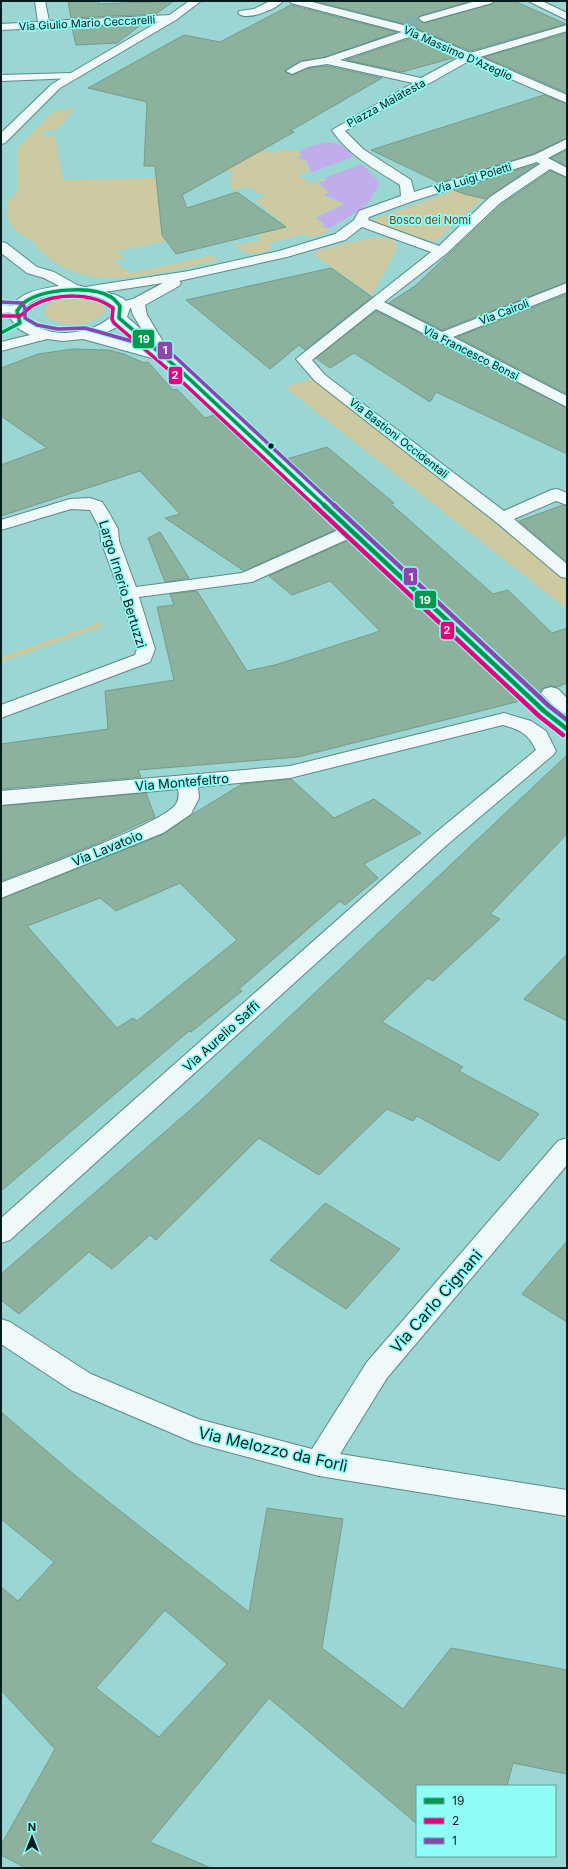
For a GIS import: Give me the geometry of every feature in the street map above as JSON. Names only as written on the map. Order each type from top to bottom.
[{"type":"street","points":[[40,1],[44,25]]},
{"type":"street","points":[[1,140],[56,86],[172,18],[196,1]]},
{"type":"street","points":[[243,13],[256,12],[278,1]]},
{"type":"street","name":"Via Massimo D'Azeglio","points":[[295,1],[410,30],[468,57],[567,99]]},
{"type":"street","points":[[424,19],[488,1]]},
{"type":"street","points":[[533,1],[565,15]]},
{"type":"street","name":"Via Giulio Mario Ceccarelli","points":[[1,28],[172,18]]},
{"type":"street","name":"Piazza Malatesta","points":[[408,198],[406,183],[366,157],[341,137],[338,130],[468,57],[567,28]]},
{"type":"street","points":[[292,71],[305,64],[327,61],[410,30]]},
{"type":"street","points":[[327,61],[422,82]]},
{"type":"street","points":[[1,78],[72,76]]},
{"type":"street","name":"Via Luigi Poletti","points":[[408,198],[538,158],[567,143]]},
{"type":"street","points":[[538,158],[567,173]]},
{"type":"street","name":"Via Luigi Poletti","points":[[441,251],[495,200],[549,164]]},
{"type":"street","points":[[1,332],[19,316],[25,301],[43,293],[74,289],[91,290],[189,275],[282,254],[340,237],[360,222],[364,214],[408,198]]},
{"type":"street","points":[[360,222],[441,251]]},
{"type":"street","points":[[1,246],[32,270],[49,275],[74,289]]},
{"type":"street","points":[[375,303],[441,251]]},
{"type":"street","points":[[32,270],[43,293]]},
{"type":"street","points":[[1,309],[19,316],[31,330],[46,335],[84,335],[106,328],[120,312],[189,275]]},
{"type":"street","name":"Via Cairoli","points":[[440,337],[567,288]]},
{"type":"street","points":[[91,290],[111,297],[120,312],[166,358],[544,711],[567,729]]},
{"type":"street","points":[[137,303],[140,315],[166,358]]},
{"type":"street","name":"Via Francesco Bonsi","points":[[375,303],[567,402]]},
{"type":"street","name":"Via Bastioni Occidentali","points":[[375,303],[303,359],[320,378],[502,518],[567,573]]},
{"type":"street","points":[[1,347],[46,335]]},
{"type":"street","points":[[84,335],[166,358]]},
{"type":"street","points":[[502,518],[557,494],[567,500]]},
{"type":"street","name":"Largo Irnerio Bertuzzi","points":[[1,525],[70,504],[84,503],[96,506],[109,529],[110,541],[129,593],[146,649],[143,658],[1,712]]},
{"type":"street","points":[[129,593],[246,578],[351,532]]},
{"type":"street","points":[[567,689],[551,693],[567,708]]},
{"type":"street","name":"Via Montefeltro","points":[[1,798],[290,772],[361,753],[504,719],[524,725],[539,735],[546,751],[441,840]]},
{"type":"street","name":"Via Lavatoio","points":[[1,890],[156,828],[184,809],[189,798],[188,782]]},
{"type":"street","name":"Via Aurelio Saffi","points":[[1,1233],[441,840]]},
{"type":"street","name":"Via Carlo Cignani","points":[[319,1463],[377,1370],[567,1148]]},
{"type":"street","name":"Via Melozzo da Forlì","points":[[1,1330],[81,1382],[195,1431],[319,1463],[567,1503]]},
{"type":"green space","points":[[75,109],[56,130],[45,130],[43,136],[55,136],[63,180],[156,178],[163,236],[166,241],[117,251],[125,259],[113,261],[131,273],[213,255],[218,260],[144,275],[119,278],[94,277],[71,271],[50,259],[32,240],[26,238],[15,230],[8,218],[7,201],[18,191],[17,151],[19,146],[54,111]]},
{"type":"green space","points":[[229,149],[277,152],[284,150],[299,151],[301,155],[296,159],[306,160],[309,171],[297,176],[312,183],[323,179],[326,180],[317,183],[329,192],[323,196],[343,203],[315,218],[323,223],[322,227],[330,229],[322,235],[307,237],[304,234],[269,243],[272,247],[269,251],[259,253],[247,253],[235,246],[262,240],[257,235],[287,227],[255,200],[265,197],[250,187],[233,190],[229,178],[236,174],[221,169]]},
{"type":"green space","name":"Bosco dei Nomi","points":[[525,165],[472,208],[435,242],[370,221]]},
{"type":"green space","points":[[374,237],[391,239],[396,242],[397,249],[372,295],[313,254],[319,250]]},
{"type":"green space","points":[[79,296],[100,302],[105,308],[105,312],[92,321],[75,325],[59,323],[51,320],[45,315],[44,311],[51,303],[59,299]]},
{"type":"green space","points":[[313,378],[567,581],[567,609],[285,387]]},
{"type":"green space","points":[[102,622],[104,626],[1,662],[1,657]]},
{"type":"shaded area","points":[[331,142],[344,146],[354,156],[313,172],[310,171],[307,160],[297,158],[302,155],[299,151],[314,145]]},
{"type":"shaded area","points":[[362,164],[380,183],[365,207],[330,228],[323,227],[324,223],[316,218],[344,203],[324,195],[330,192],[318,183],[327,180],[324,178]]},
{"type":"building","points":[[68,1],[98,1],[99,4],[174,1],[156,14],[71,18]]},
{"type":"building","points":[[314,1],[471,1],[420,16],[418,19],[424,23],[492,4],[494,1],[514,1],[566,24],[470,51],[408,25]]},
{"type":"building","points":[[291,5],[397,32],[325,57],[301,61],[285,70],[285,72],[293,75],[308,68],[327,66],[382,78],[290,131],[294,132],[182,195],[187,208],[237,192],[286,227],[176,254],[162,235],[155,166],[144,166],[147,102],[88,88],[184,35],[220,42]]},
{"type":"building","points":[[142,24],[117,43],[76,45],[72,28]]},
{"type":"building","points":[[567,33],[567,93],[484,57]]},
{"type":"building","points":[[412,38],[456,57],[402,72],[346,60]]},
{"type":"building","points":[[544,95],[567,104],[567,138],[533,154],[440,183],[371,150]]},
{"type":"building","points":[[567,150],[567,166],[551,158]]},
{"type":"building","points":[[537,164],[486,199],[454,190]]},
{"type":"building","points":[[550,171],[567,178],[567,282],[442,330],[389,303],[415,286],[502,204]]},
{"type":"building","points":[[331,268],[372,297],[305,350],[299,345],[270,369],[186,300]]},
{"type":"building","points":[[567,294],[567,394],[457,337]]},
{"type":"building","points":[[376,311],[567,408],[567,454],[436,392],[430,402],[354,353],[330,368],[316,358]]},
{"type":"building","points":[[73,349],[108,350],[124,354],[144,363],[148,362],[173,390],[177,389],[205,418],[215,415],[337,529],[244,571],[165,518],[180,514],[140,471],[1,516],[1,465],[47,448],[1,416],[1,368],[38,354]]},
{"type":"building","points":[[327,447],[394,503],[391,504],[493,594],[508,590],[552,633],[567,628],[567,683],[557,687],[551,686],[544,688],[539,694],[287,459]]},
{"type":"building","points":[[563,505],[567,506],[567,562],[519,521]]},
{"type":"building","points":[[160,532],[189,578],[165,582],[148,538]]},
{"type":"building","points":[[349,540],[520,701],[298,757],[138,770],[141,777],[1,789],[1,744],[108,729],[105,691],[174,680],[157,607],[174,605],[170,594],[197,591],[247,671],[275,665],[380,631],[330,581],[292,595],[269,576]]},
{"type":"building","points":[[567,755],[567,834],[490,914],[500,919],[433,981],[428,978],[382,1022],[463,1067],[459,1071],[539,1114],[499,1161],[417,1116],[413,1121],[387,1109],[319,1175],[259,1138],[156,1240],[150,1235],[112,1269],[89,1252],[19,1314],[1,1300],[1,1274],[197,1104]]},
{"type":"building","points":[[291,779],[334,818],[374,799],[421,833],[364,864],[378,878],[345,905],[340,901],[239,989],[242,991],[191,1032],[189,1031],[1,1191],[1,899],[164,834],[242,784]],"holes":[[[180,883],[237,940],[137,1021],[133,1018],[117,1028],[27,926],[100,898],[116,911]]]},
{"type":"building","points":[[146,793],[155,817],[94,845],[1,881],[1,806]]},
{"type":"building","points":[[567,954],[567,1021],[524,999]]},
{"type":"building","points":[[325,1203],[400,1249],[346,1309],[270,1260]]},
{"type":"building","points":[[567,1241],[567,1322],[522,1294]]},
{"type":"building","points":[[1,1412],[77,1477],[249,1612],[267,1508],[343,1519],[322,1648],[403,1709],[451,1648],[567,1670],[567,1774],[513,1763],[507,1785],[416,1785],[416,1823],[269,1698],[150,1842],[211,1868],[26,1868],[1,1855],[1,1845],[55,1749],[1,1690],[1,1587],[18,1601],[54,1562],[1,1519]],"holes":[[[165,1610],[227,1664],[159,1737],[96,1688]]]},
{"type":"tunnel","points":[[406,26],[424,19]]},
{"type":"transit line","name":"19","points":[[1,333],[20,323],[17,311],[23,302],[35,296],[51,292],[86,291],[101,293],[111,297],[120,306],[119,318],[182,372],[544,711],[567,729]]},
{"type":"transit line","name":"2","points":[[1,316],[20,316],[40,302],[50,299],[74,296],[96,299],[113,308],[112,319],[114,323],[177,377],[539,716],[563,735]]},
{"type":"transit line","name":"1","points":[[1,302],[22,303],[25,308],[25,318],[37,325],[58,329],[85,328],[170,352],[549,706],[567,720]]}]
